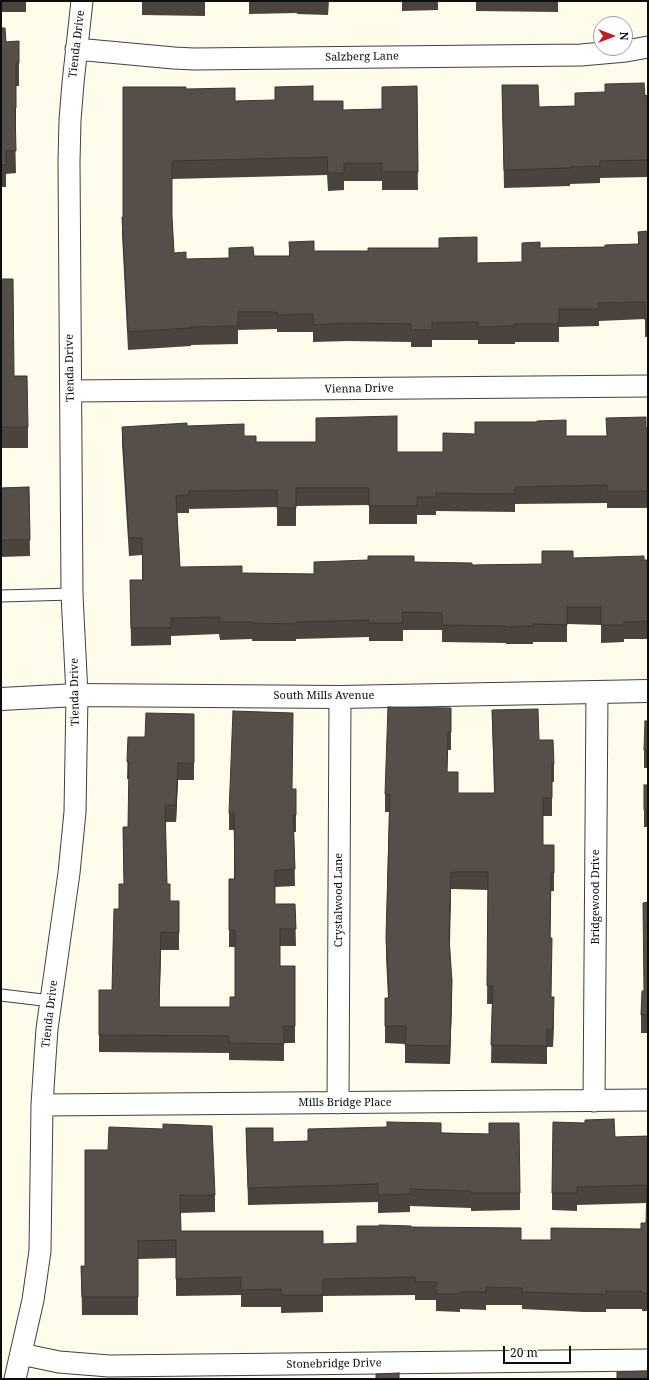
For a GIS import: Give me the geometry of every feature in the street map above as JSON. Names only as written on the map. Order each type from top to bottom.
[{"type":"street","name":"Tienda Drive","points":[[15,1379],[36,1283],[40,1251],[42,1105],[45,1058],[72,844],[76,781],[76,695],[72,594],[69,162],[70,120],[82,1]]},
{"type":"street","name":"Salzberg Lane","points":[[76,49],[194,59],[581,54],[626,51],[648,47]]},
{"type":"street","name":"Vienna Drive","points":[[70,391],[648,386]]},
{"type":"street","name":"Bridgewood Drive","points":[[594,1101],[597,692]]},
{"type":"street","name":"South Mills Avenue","points":[[1,699],[76,695],[340,697],[648,692]]},
{"type":"street","name":"Crystalwood Lane","points":[[338,1104],[340,697]]},
{"type":"street","name":"Mills Bridge Place","points":[[42,1105],[338,1104],[648,1100]]},
{"type":"street","name":"Stonebridge Drive","points":[[21,1354],[58,1362],[109,1366],[648,1360]]},
{"type":"lane","points":[[1,596],[72,594]]},
{"type":"lane","points":[[1,995],[51,1001]]},
{"type":"building","points":[[1,28],[5,28],[6,42],[19,41],[19,63],[16,63],[16,151],[6,151],[6,165],[1,165]]},
{"type":"building","points":[[644,83],[645,96],[648,95],[648,160],[600,161],[600,166],[504,170],[502,85],[538,85],[539,107],[575,106],[575,93],[605,92],[605,84]]},
{"type":"building","points":[[313,86],[313,101],[343,101],[343,110],[382,109],[382,87],[417,86],[418,172],[382,172],[382,163],[344,163],[344,173],[328,173],[327,157],[172,161],[174,253],[186,252],[186,259],[229,258],[229,248],[253,247],[254,256],[290,256],[289,242],[314,241],[314,251],[368,251],[368,248],[439,248],[439,238],[477,237],[477,263],[522,262],[522,243],[540,242],[540,248],[605,247],[605,245],[639,244],[638,232],[648,231],[648,319],[645,320],[645,302],[598,303],[599,309],[559,309],[559,324],[515,324],[515,326],[478,327],[478,322],[432,323],[432,330],[411,330],[411,324],[347,323],[313,325],[313,314],[277,315],[277,312],[238,312],[238,326],[191,327],[128,332],[122,217],[123,87],[186,87],[186,89],[235,88],[235,101],[275,100],[275,87]]},
{"type":"building","points":[[1,279],[13,279],[14,376],[27,376],[28,427],[1,427]]},
{"type":"building","points":[[397,416],[397,452],[443,452],[443,433],[475,434],[475,422],[537,422],[566,420],[566,436],[607,436],[606,418],[646,417],[646,428],[648,428],[648,491],[607,491],[607,485],[515,487],[515,494],[436,493],[436,497],[417,497],[417,506],[369,506],[369,488],[296,488],[296,508],[277,508],[277,490],[189,491],[189,495],[176,496],[180,567],[242,566],[242,573],[314,574],[314,562],[368,560],[368,556],[414,556],[414,562],[472,563],[472,565],[542,564],[542,551],[573,551],[573,558],[644,556],[644,560],[648,560],[648,621],[624,622],[624,625],[601,625],[601,607],[567,607],[567,625],[533,624],[533,626],[506,627],[442,625],[442,613],[402,612],[403,623],[369,623],[369,620],[296,622],[296,624],[220,622],[219,617],[171,618],[171,628],[131,628],[130,580],[143,580],[142,538],[129,538],[122,427],[187,423],[187,426],[244,424],[244,436],[256,436],[256,442],[316,442],[316,418]]},
{"type":"building","points":[[29,487],[30,540],[1,540],[1,488]]},
{"type":"building","points":[[388,707],[451,708],[451,732],[448,732],[447,772],[458,772],[458,793],[495,793],[492,710],[538,709],[539,740],[553,740],[554,764],[552,764],[552,798],[543,798],[543,845],[554,845],[554,873],[551,873],[550,938],[552,938],[551,997],[554,997],[553,1030],[547,1029],[547,1046],[491,1045],[493,986],[487,986],[488,872],[451,872],[449,939],[452,981],[450,1046],[405,1045],[406,1026],[385,1026],[385,998],[389,998],[386,938],[390,794],[385,794]]},
{"type":"building","points":[[233,711],[293,713],[292,789],[296,789],[296,815],[293,815],[295,869],[275,870],[275,904],[295,904],[296,929],[280,929],[280,966],[295,966],[295,1026],[284,1026],[284,1044],[229,1043],[229,1036],[99,1035],[99,990],[112,990],[114,909],[119,909],[119,884],[124,884],[123,827],[128,827],[128,737],[145,737],[146,713],[194,714],[194,763],[178,763],[176,805],[165,805],[167,884],[170,884],[170,901],[179,901],[179,933],[161,932],[159,1007],[230,1007],[230,997],[235,997],[235,930],[229,930],[229,879],[235,879],[234,813],[229,813]]},
{"type":"building","points":[[645,721],[648,721],[648,751],[644,750]]},
{"type":"building","points":[[644,785],[648,785],[648,810],[644,810]]},
{"type":"building","points":[[648,902],[648,1015],[641,1015],[642,991],[644,991],[643,903]]},
{"type":"building","points":[[614,1119],[615,1137],[648,1136],[648,1293],[642,1293],[642,1291],[606,1291],[606,1294],[522,1292],[522,1288],[486,1287],[486,1292],[436,1294],[436,1282],[415,1282],[415,1277],[323,1279],[323,1295],[281,1295],[281,1289],[241,1290],[241,1277],[176,1279],[176,1240],[138,1241],[138,1297],[82,1297],[81,1266],[85,1266],[85,1150],[108,1150],[109,1127],[163,1129],[163,1124],[212,1126],[215,1195],[180,1195],[181,1231],[323,1231],[323,1244],[357,1243],[357,1226],[379,1225],[411,1227],[521,1228],[521,1240],[551,1240],[551,1228],[641,1229],[641,1223],[646,1223],[647,1185],[577,1187],[577,1193],[552,1193],[553,1122],[585,1123],[585,1120]]},
{"type":"building","points":[[387,1122],[441,1123],[441,1133],[489,1134],[489,1123],[519,1123],[520,1193],[471,1193],[471,1191],[410,1189],[410,1194],[378,1195],[378,1184],[248,1188],[246,1128],[273,1128],[273,1142],[308,1141],[308,1129],[387,1127]]},
{"type":"building","points":[[648,1371],[648,1379],[617,1379],[617,1372]]},
{"type":"building","points":[[399,1373],[399,1379],[376,1379],[376,1374]]}]
